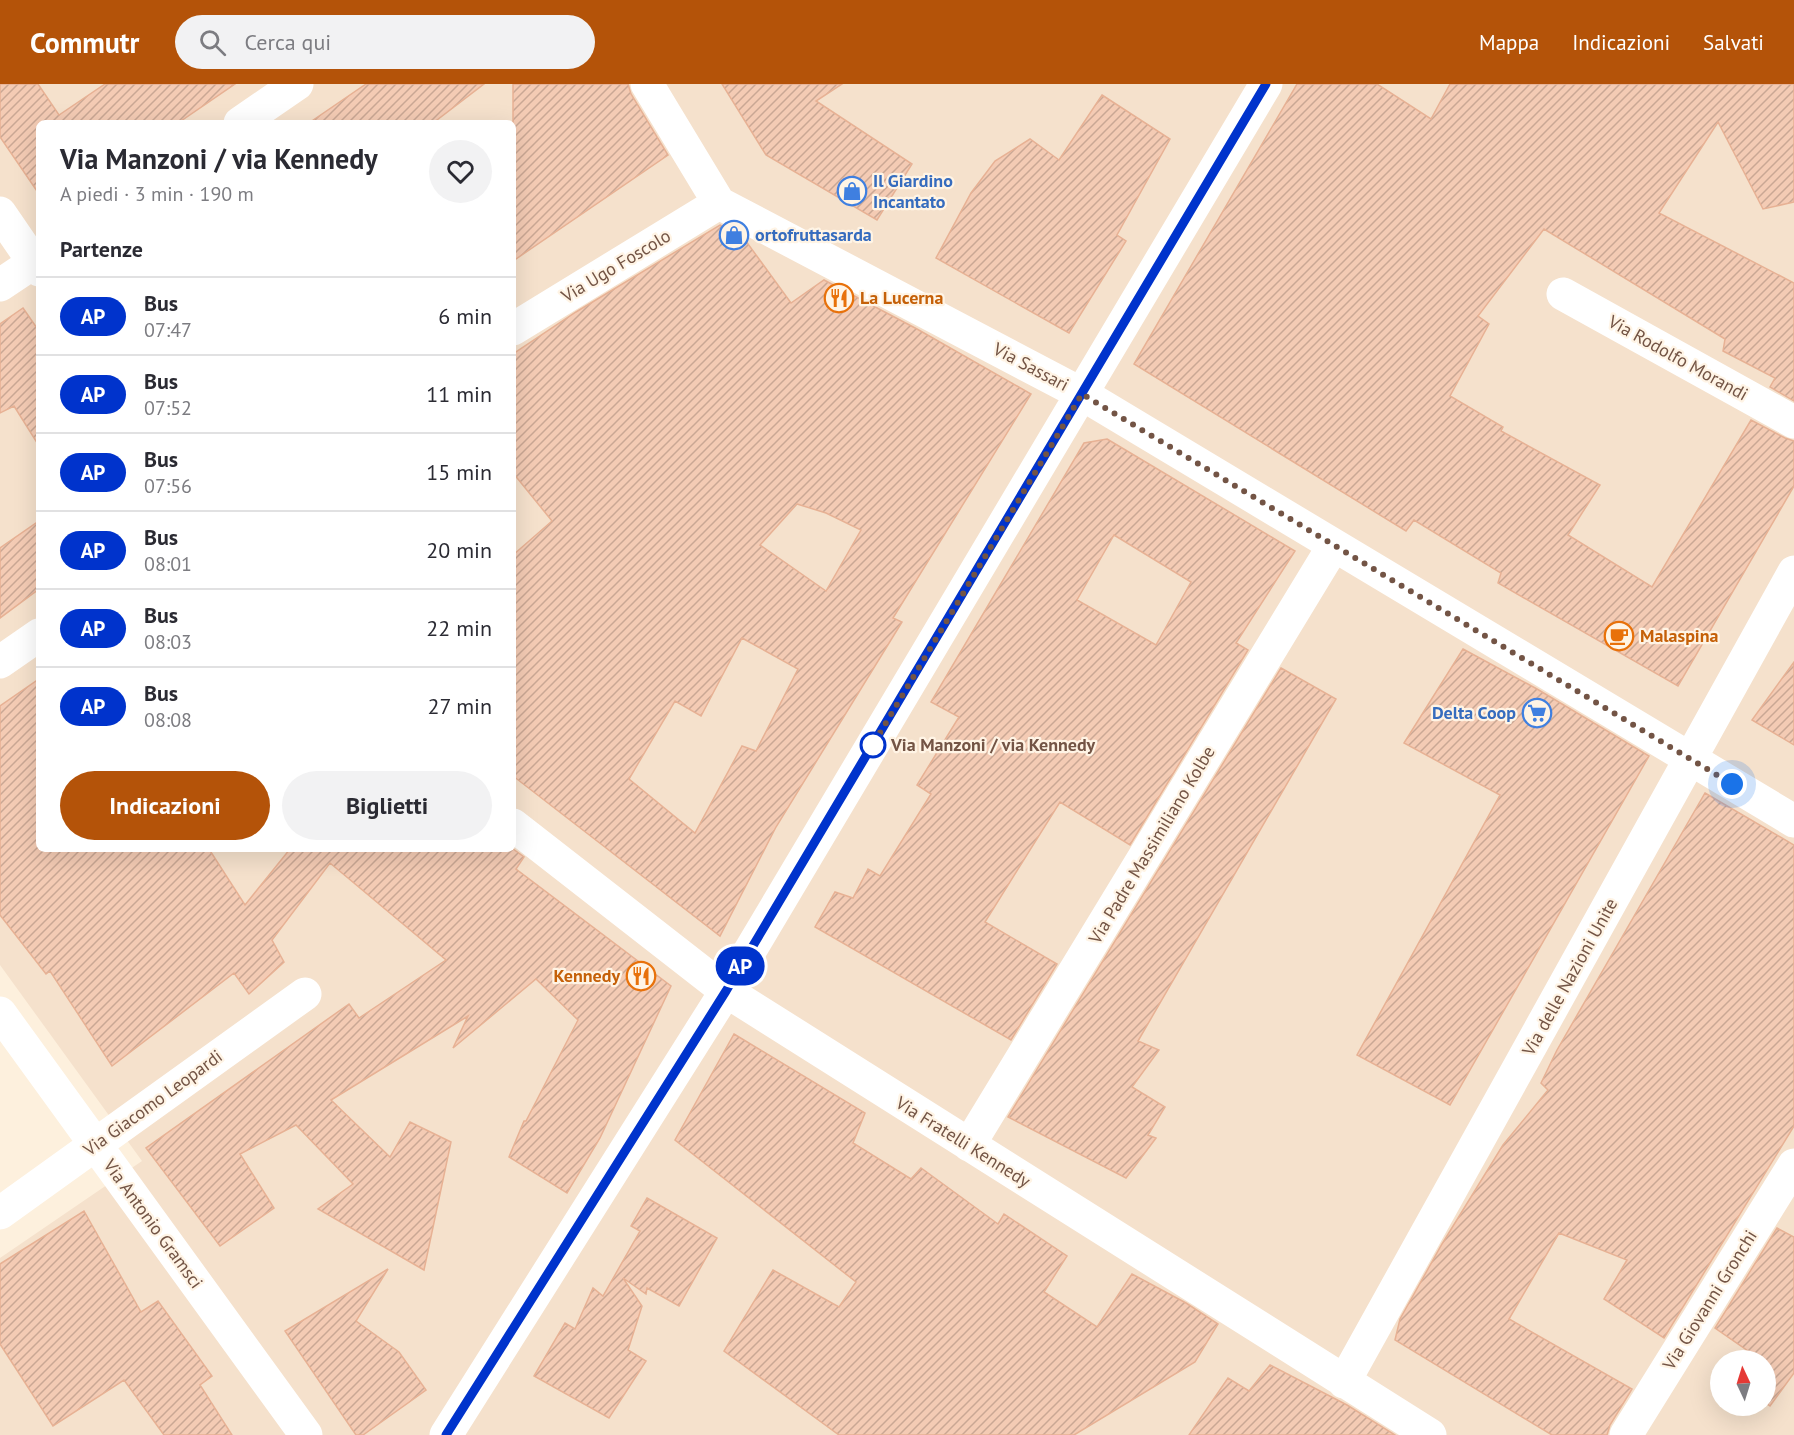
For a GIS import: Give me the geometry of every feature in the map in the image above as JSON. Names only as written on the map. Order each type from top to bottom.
[{"type":"street","points":[[244,120],[297,84]]},
{"type":"street","points":[[647,84],[719,203]]},
{"type":"street","points":[[446,1435],[726,991],[1266,84]]},
{"type":"street","name":"Via Ugo Foscolo","points":[[516,327],[719,203]]},
{"type":"street","name":"Via Sassari","points":[[719,203],[1082,394],[1794,821]]},
{"type":"street","points":[[0,213],[36,263]]},
{"type":"street","points":[[0,285],[36,265]]},
{"type":"street","name":"Via Rodolfo Morandi","points":[[1563,294],[1794,422]]},
{"type":"street","name":"Via Padre Massimiliano Kolbe","points":[[969,1145],[1334,545]]},
{"type":"street","name":"Via delle Nazioni Unite","points":[[1344,1382],[1794,572]]},
{"type":"street","points":[[0,662],[36,636]]},
{"type":"street","name":"Via Fratelli Kennedy","points":[[516,827],[726,991],[1424,1434]]},
{"type":"street","name":"Via Giacomo Leopardi","points":[[0,1213],[305,994]]},
{"type":"street","name":"Via Antonio Gramsci","points":[[0,1013],[306,1435]]},
{"type":"street","name":"Via Giovanni Gronchi","points":[[1626,1435],[1794,1165]]},
{"type":"shaded area","points":[[0,84],[1794,84],[1794,1435],[0,1435],[0,1258],[142,1161],[0,965]]},
{"type":"building","points":[[0,84],[38,84],[59,115],[105,84],[235,84],[182,120],[36,120],[36,190],[0,137]]},
{"type":"building","points":[[366,84],[484,84],[437,120],[313,120]]},
{"type":"building","points":[[513,84],[628,84],[631,94],[668,155],[516,259],[516,120],[513,120]]},
{"type":"building","points":[[722,84],[842,84],[816,101],[912,164],[877,220],[766,155]]},
{"type":"building","points":[[1297,84],[1377,84],[1431,119],[1450,84],[1794,84],[1794,202],[1763,209],[1718,122],[1659,213],[1794,283],[1794,401],[1770,387],[1775,378],[1723,351],[1725,339],[1544,229],[1478,316],[1489,324],[1450,396],[1503,427],[1501,431],[1600,485],[1568,535],[1652,587],[1751,420],[1794,441],[1794,486],[1678,686],[1498,583],[1501,573],[1414,520],[1406,531],[1134,364]]},
{"type":"building","points":[[1102,95],[1170,139],[1117,235],[1126,241],[1069,333],[936,258],[971,193],[995,161],[1030,139],[1059,160]]},
{"type":"building","points":[[720,225],[743,237],[791,303],[824,280],[917,329],[1031,394],[893,618],[902,622],[776,827],[720,936],[516,778],[516,552],[552,521],[516,477],[516,352],[576,312]],"holes":[[[797,504],[826,513],[861,530],[826,591],[760,545]],[[742,638],[798,669],[756,751],[742,746],[695,833],[629,779],[675,701],[701,716]]]},
{"type":"building","points":[[23,308],[36,327],[36,441],[14,406],[0,413],[0,324]]},
{"type":"building","points":[[1107,439],[1295,551],[1236,643],[1248,650],[1130,845],[1060,802],[985,922],[1057,964],[1011,1040],[815,927],[835,892],[853,898],[868,869],[880,876],[931,794],[917,785],[959,717],[931,702],[1084,443]],"holes":[[[1114,535],[1191,582],[1156,645],[1077,600]]]},
{"type":"building","points":[[36,523],[36,591],[0,618],[0,548]]},
{"type":"building","points":[[1463,649],[1537,689],[1649,756],[1450,1105],[1357,1055],[1500,795],[1404,743]]},
{"type":"building","points":[[1794,662],[1794,745],[1752,720]]},
{"type":"building","points":[[1281,668],[1336,699],[1138,1041],[1159,1050],[1132,1087],[1165,1107],[1148,1135],[1156,1138],[1126,1178],[1008,1117]]},
{"type":"building","points":[[36,681],[36,852],[211,852],[245,905],[288,852],[516,851],[524,857],[516,869],[671,986],[600,1138],[567,1193],[509,1157],[524,1121],[578,1020],[536,979],[453,1048],[468,1016],[331,1100],[390,1157],[410,1122],[451,1142],[424,1270],[318,1209],[353,1184],[296,1125],[240,1154],[274,1208],[220,1246],[146,1148],[349,1004],[359,1018],[446,960],[330,863],[272,940],[284,962],[249,994],[234,973],[112,1066],[50,971],[46,974],[0,915],[0,706]]},
{"type":"building","points":[[1705,793],[1794,845],[1794,1126],[1664,1338],[1604,1299],[1627,1260],[1559,1233],[1509,1319],[1632,1389],[1610,1425],[1607,1435],[1552,1435],[1395,1340],[1400,1319],[1442,1244],[1503,1145],[1548,1090],[1541,1083],[1557,1050]]},
{"type":"building","points":[[734,1034],[865,1113],[853,1143],[911,1179],[921,1168],[998,1224],[1004,1214],[1067,1256],[1044,1292],[1097,1327],[1132,1274],[1186,1303],[1218,1324],[1195,1362],[1074,1435],[839,1435],[724,1351],[773,1270],[839,1307],[856,1282],[675,1140]]},
{"type":"building","points":[[647,1198],[717,1238],[679,1306],[647,1288],[646,1294],[623,1278],[642,1306],[628,1350],[646,1361],[609,1418],[534,1376],[565,1323],[575,1329],[593,1288],[603,1296],[640,1231],[631,1226]]},
{"type":"building","points":[[84,1211],[141,1312],[158,1301],[212,1376],[200,1385],[232,1435],[164,1435],[124,1380],[53,1426],[0,1344],[0,1264]]},
{"type":"building","points":[[1777,1228],[1794,1237],[1794,1373],[1776,1398],[1776,1350],[1747,1350],[1715,1328]]},
{"type":"building","points":[[388,1269],[356,1321],[399,1352],[426,1390],[363,1435],[356,1435],[285,1331]]},
{"type":"building","points":[[1270,1365],[1347,1405],[1395,1435],[1189,1435],[1228,1378],[1249,1391]]},
{"type":"bus line","name":"AP","points":[[446,1435],[726,991],[1266,84]]},
{"type":"place","name":"Il Giardino Incantato","points":[[852,191]]},
{"type":"place","name":"ortofruttasarda","points":[[734,235]]},
{"type":"place","name":"La Lucerna","points":[[839,298]]},
{"type":"place","name":"Malaspina","points":[[1619,636]]},
{"type":"place","name":"Delta Coop","points":[[1537,713]]},
{"type":"place","name":"Via Manzoni / via Kennedy","points":[[873,745]]},
{"type":"place","name":"Kennedy","points":[[641,976]]},
{"type":"route","points":[[873,745],[871,748],[1082,394],[1732,784]]}]
